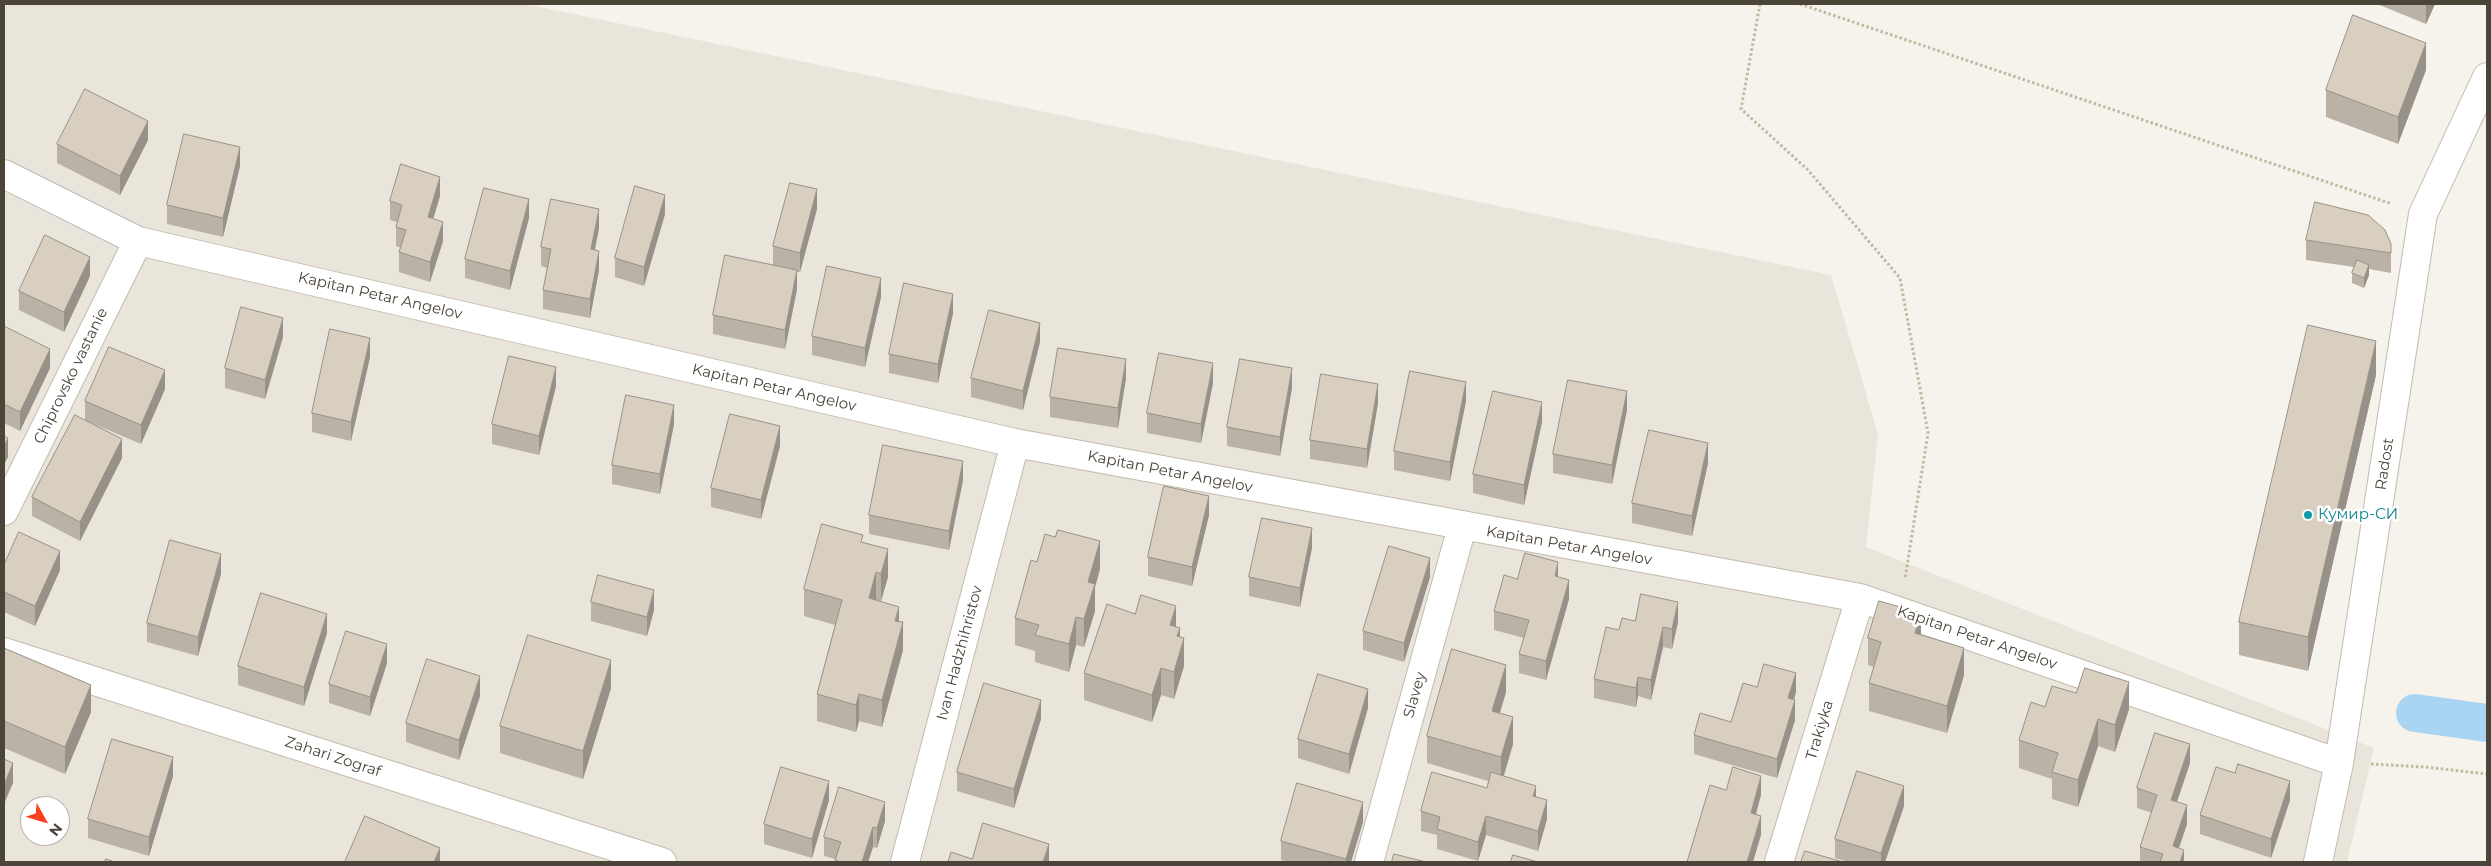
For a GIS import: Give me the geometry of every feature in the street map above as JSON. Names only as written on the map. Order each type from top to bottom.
[{"type":"street","name":"Radost","points":[[2318,862],[2339,763],[2423,214],[2487,77]]},
{"type":"street","name":"Kapitan Petar Angelov","points":[[4,174],[138,240],[1015,443],[1462,527],[1860,598],[2339,763]]},
{"type":"street","name":"Chiprovsko vastanie","points":[[4,511],[138,240]]},
{"type":"street","name":"Ivan Hadzhihristov","points":[[905,862],[1015,443]]},
{"type":"street","name":"Slavey","points":[[1369,862],[1462,527]]},
{"type":"street","name":"Trakiyka","points":[[1780,862],[1860,598]]},
{"type":"street","name":"Zahari Zograf","points":[[4,652],[662,862]]},
{"type":"path","points":[[1760,4],[1741,109],[1808,170],[1900,278],[1928,433],[1900,612]]},
{"type":"path","points":[[1800,4],[2423,214]]},
{"type":"path","points":[[2339,763],[2425,767],[2487,774]]},
{"type":"shaded area","points":[[4,4],[525,4],[1831,275],[1878,434],[1866,547],[2374,748],[2347,862],[4,862]]},
{"type":"building","points":[[2353,15],[2426,43],[2398,117],[2326,90]]},
{"type":"building","points":[[85,89],[148,121],[120,176],[57,144]]},
{"type":"building","points":[[184,134],[240,147],[223,218],[167,205]]},
{"type":"building","points":[[401,164],[440,177],[428,217],[443,222],[430,262],[399,252],[406,230],[396,227],[402,205],[390,201]]},
{"type":"building","points":[[790,183],[817,189],[800,253],[773,246]]},
{"type":"building","points":[[635,186],[665,195],[644,267],[615,258]]},
{"type":"building","points":[[484,188],[529,199],[510,271],[465,259]]},
{"type":"building","points":[[551,199],[599,209],[591,249],[599,251],[590,299],[543,290],[551,249],[541,247]]},
{"type":"building","points":[[2315,202],[2368,215],[2385,230],[2391,244],[2391,253],[2306,240]]},
{"type":"building","points":[[45,235],[90,257],[64,312],[19,291]]},
{"type":"building","points":[[725,255],[797,270],[785,330],[713,315]]},
{"type":"building","points":[[2357,260],[2369,265],[2364,278],[2352,273]]},
{"type":"building","points":[[827,266],[881,278],[865,348],[812,336]]},
{"type":"building","points":[[904,283],[953,294],[938,364],[889,354]]},
{"type":"building","points":[[241,307],[283,318],[265,380],[225,368]]},
{"type":"building","points":[[989,310],[1040,323],[1023,391],[971,378]]},
{"type":"building","name":"Кумир-СИ","points":[[2308,325],[2376,341],[2308,637],[2239,622]]},
{"type":"building","points":[[4,326],[50,349],[20,412],[4,404]]},
{"type":"building","points":[[330,329],[370,338],[351,422],[312,413]]},
{"type":"building","points":[[109,347],[165,370],[141,425],[85,401]]},
{"type":"building","points":[[1058,348],[1126,359],[1118,408],[1050,397]]},
{"type":"building","points":[[1159,353],[1213,363],[1201,424],[1147,413]]},
{"type":"building","points":[[509,356],[556,367],[539,436],[492,424]]},
{"type":"building","points":[[1240,359],[1292,368],[1280,437],[1227,427]]},
{"type":"building","points":[[1410,371],[1466,382],[1450,462],[1394,451]]},
{"type":"building","points":[[1321,374],[1378,384],[1367,449],[1310,440]]},
{"type":"building","points":[[1568,380],[1627,391],[1612,465],[1553,454]]},
{"type":"building","points":[[1493,391],[1542,402],[1524,485],[1473,474]]},
{"type":"building","points":[[626,395],[674,405],[660,474],[612,465]]},
{"type":"building","points":[[730,414],[780,426],[761,500],[711,488]]},
{"type":"building","points":[[75,415],[122,439],[80,522],[32,497]]},
{"type":"building","points":[[1649,430],[1708,443],[1692,516],[1632,503]]},
{"type":"building","points":[[4,436],[8,438],[4,446]]},
{"type":"building","points":[[883,445],[963,461],[949,531],[869,515]]},
{"type":"building","points":[[1164,486],[1209,496],[1192,567],[1148,557]]},
{"type":"building","points":[[1262,518],[1312,528],[1300,588],[1249,577]]},
{"type":"building","points":[[822,524],[863,535],[861,542],[888,549],[881,574],[876,572],[869,598],[899,607],[895,621],[903,622],[882,700],[859,694],[856,705],[817,694],[842,600],[804,589]]},
{"type":"building","points":[[1058,530],[1100,541],[1088,582],[1095,584],[1084,619],[1076,617],[1069,644],[1035,635],[1039,625],[1015,618],[1031,560],[1037,562],[1045,534],[1055,537]]},
{"type":"building","points":[[19,532],[60,551],[35,606],[4,592],[4,565]]},
{"type":"building","points":[[170,540],[221,554],[198,637],[147,623]]},
{"type":"building","points":[[1389,546],[1430,558],[1404,643],[1363,631]]},
{"type":"building","points":[[1525,553],[1558,562],[1555,576],[1569,580],[1546,661],[1519,654],[1529,620],[1494,611],[1504,575],[1517,579]]},
{"type":"building","points":[[598,575],[654,590],[647,617],[591,602]]},
{"type":"building","points":[[261,593],[327,614],[304,687],[238,666]]},
{"type":"building","points":[[1641,594],[1678,602],[1672,629],[1663,627],[1651,680],[1638,677],[1636,688],[1594,679],[1606,627],[1619,630],[1622,618],[1635,621]]},
{"type":"building","points":[[1141,595],[1176,606],[1170,625],[1180,628],[1177,636],[1184,638],[1174,672],[1161,668],[1152,695],[1084,673],[1107,604],[1135,614]]},
{"type":"building","points":[[1879,601],[1921,613],[1915,633],[1964,648],[1947,706],[1869,683],[1881,642],[1868,638]]},
{"type":"building","points":[[346,631],[387,644],[370,697],[329,684]]},
{"type":"building","points":[[528,635],[611,660],[583,751],[500,726]]},
{"type":"building","points":[[4,648],[91,685],[65,747],[4,721]]},
{"type":"building","points":[[1452,649],[1506,665],[1492,711],[1513,717],[1501,757],[1427,736]]},
{"type":"building","points":[[427,659],[480,676],[459,740],[406,723]]},
{"type":"building","points":[[1764,664],[1796,673],[1788,698],[1795,700],[1777,759],[1694,735],[1700,713],[1731,722],[1743,683],[1757,687]]},
{"type":"building","points":[[2085,668],[2129,682],[2115,725],[2098,719],[2078,780],[2052,772],[2058,753],[2019,740],[2031,702],[2045,707],[2052,686],[2076,693]]},
{"type":"building","points":[[1318,674],[1368,689],[1349,754],[1298,739]]},
{"type":"building","points":[[984,683],[1041,700],[1014,789],[957,772]]},
{"type":"building","points":[[2155,733],[2190,744],[2171,800],[2187,805],[2173,846],[2184,850],[2180,862],[2160,862],[2163,854],[2140,847],[2157,795],[2137,788]]},
{"type":"building","points":[[112,739],[173,757],[149,837],[88,819]]},
{"type":"building","points":[[4,759],[13,763],[4,785]]},
{"type":"building","points":[[2238,764],[2290,781],[2271,839],[2200,815],[2216,767],[2235,773]]},
{"type":"building","points":[[781,767],[829,781],[812,839],[764,824]]},
{"type":"building","points":[[1733,767],[1761,776],[1751,813],[1761,816],[1747,862],[1687,862],[1710,785],[1726,790]]},
{"type":"building","points":[[1857,771],[1904,786],[1881,853],[1835,839]]},
{"type":"building","points":[[1432,772],[1487,788],[1491,772],[1536,786],[1533,796],[1547,800],[1538,831],[1486,816],[1478,842],[1437,829],[1440,817],[1421,811]]},
{"type":"building","points":[[1297,783],[1363,802],[1346,859],[1281,841]]},
{"type":"building","points":[[839,787],[885,802],[877,828],[873,827],[862,862],[841,862],[835,860],[841,842],[824,837]]},
{"type":"building","points":[[365,816],[440,848],[434,862],[345,862]]},
{"type":"building","points":[[983,823],[1049,844],[1043,862],[948,862],[951,852],[972,859]]},
{"type":"building","points":[[1805,851],[1843,862],[1801,862]]},
{"type":"building","points":[[1394,854],[1426,862],[1392,862]]},
{"type":"building","points":[[1513,855],[1538,862],[1511,862]]},
{"type":"waterway","points":[[2415,713],[2487,723]]},
{"type":"place","name":"Кумир-СИ","points":[[2308,515]]}]
